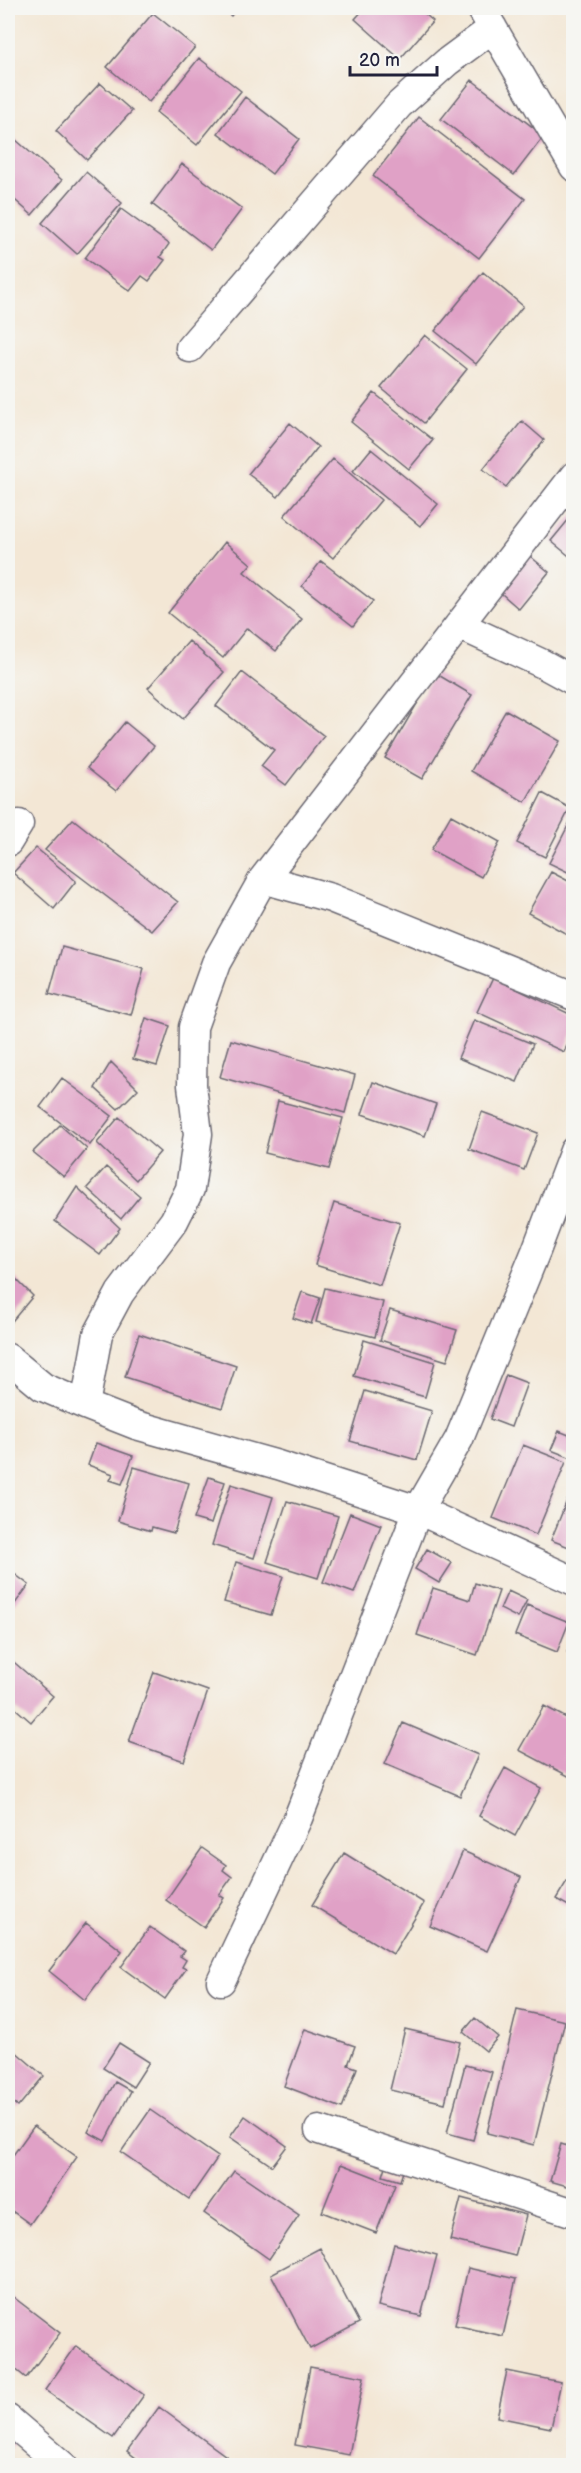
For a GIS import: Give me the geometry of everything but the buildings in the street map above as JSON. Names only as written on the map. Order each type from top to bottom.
[{"type":"street","points":[[190,348],[399,105],[447,62],[487,18],[573,167]]},
{"type":"street","points":[[85,1405],[98,1334],[120,1293],[174,1221],[190,1190],[198,1134],[192,1085],[193,1027],[216,963],[263,879],[573,476]]},
{"type":"street","points":[[459,625],[543,664],[573,681]]},
{"type":"street","points":[[263,879],[331,898],[573,996]]},
{"type":"street","points":[[221,1981],[298,1818],[418,1510],[459,1439],[536,1251],[573,1151]]},
{"type":"street","points":[[8,1358],[43,1387],[85,1405],[136,1425],[278,1465],[418,1510],[573,1581]]},
{"type":"street","points":[[320,2130],[573,2213]]},
{"type":"street","points":[[8,2419],[63,2466]]}]
